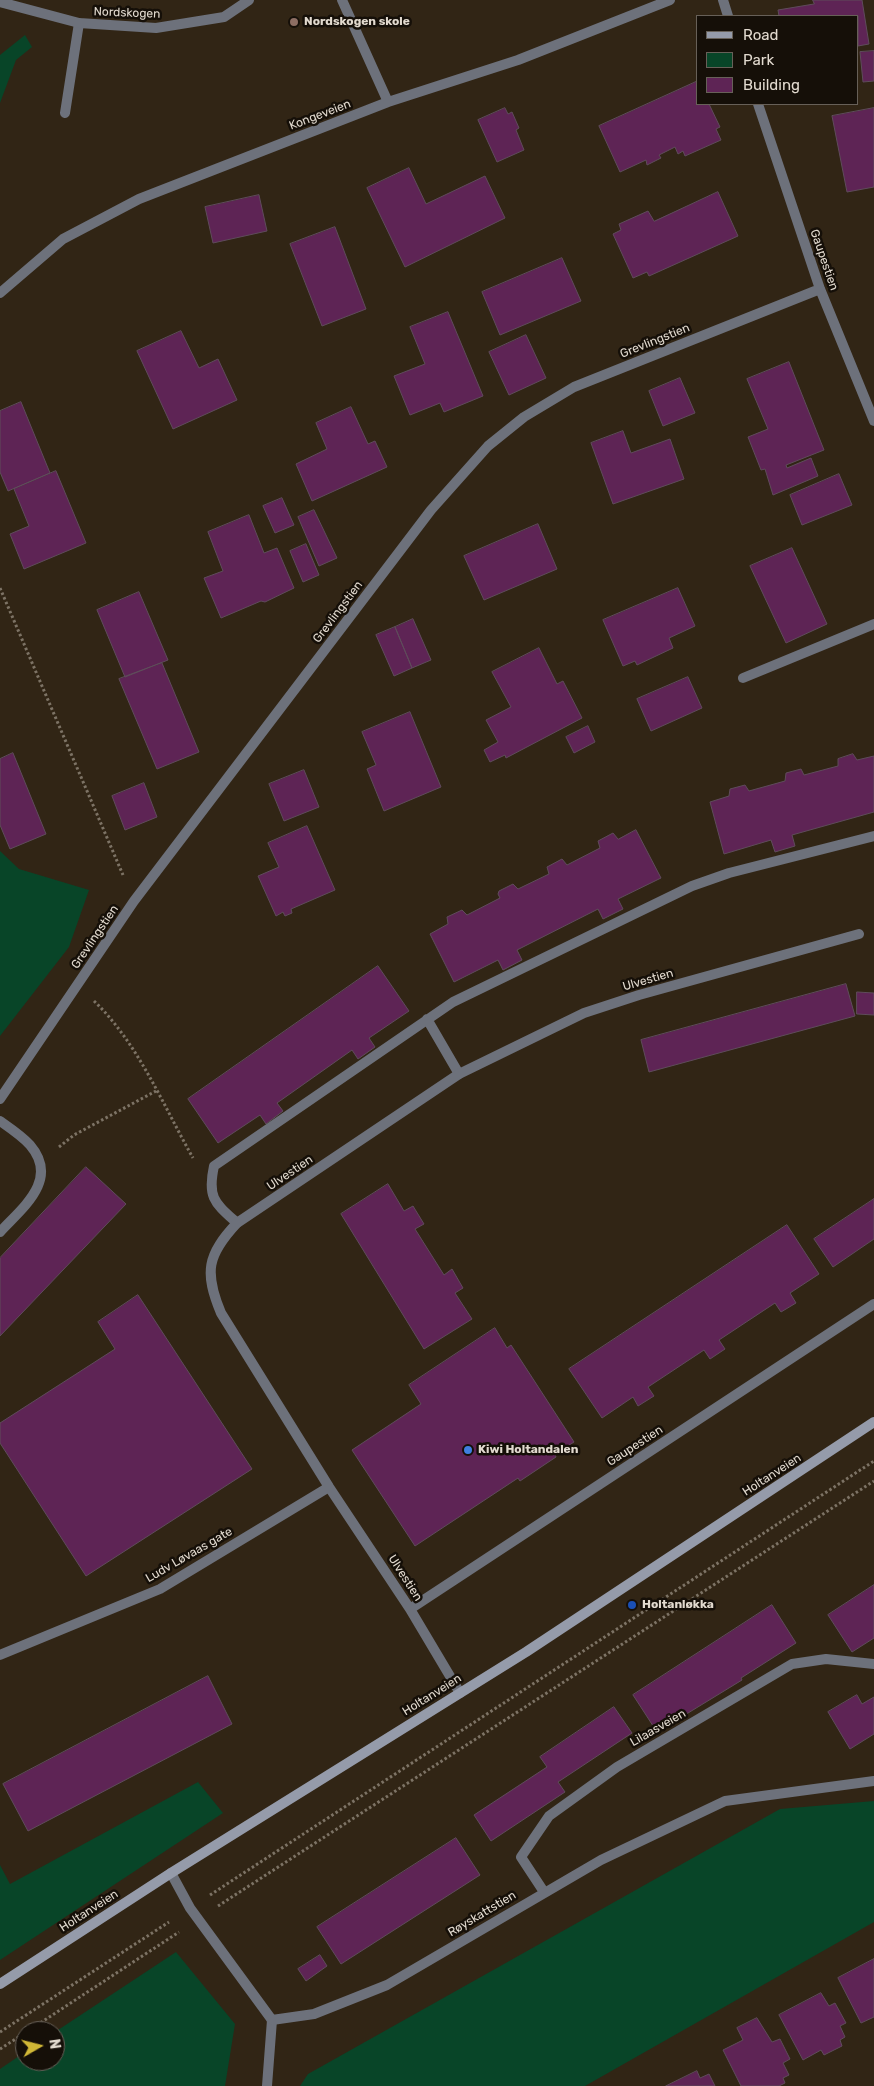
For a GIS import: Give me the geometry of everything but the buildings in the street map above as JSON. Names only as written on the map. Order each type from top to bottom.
[{"type":"main road","name":"Holtanveien","points":[[0,1984],[171,1873],[460,1693],[874,1422]]},
{"type":"street","name":"Nordskogen","points":[[0,2],[22,4],[79,24],[156,28],[224,17],[249,0]]},
{"type":"street","points":[[342,0],[388,102]]},
{"type":"street","name":"Kongeveien","points":[[0,293],[63,239],[139,199],[388,102],[518,60],[670,0]]},
{"type":"street","points":[[723,0],[728,15]]},
{"type":"street","points":[[65,113],[79,24]]},
{"type":"street","name":"Gaupestien","points":[[758,105],[820,289],[874,421]]},
{"type":"street","name":"Grevlingstien","points":[[0,1100],[134,901],[431,510],[488,446],[524,418],[574,387],[820,289]]},
{"type":"street","points":[[743,678],[874,624]]},
{"type":"street","points":[[237,1223],[217,1204],[210,1185],[214,1166],[427,1018],[453,1002],[692,886],[729,873],[874,836]]},
{"type":"street","name":"Ulvestien","points":[[460,1693],[410,1609],[329,1487],[221,1313],[211,1287],[211,1265],[219,1242],[237,1223],[459,1074],[584,1013],[639,995],[859,934]]},
{"type":"street","points":[[427,1018],[459,1074]]},
{"type":"street","points":[[0,1121],[31,1145],[40,1163],[42,1179],[35,1195],[0,1232]]},
{"type":"street","name":"Gaupestien","points":[[410,1609],[874,1304]]},
{"type":"street","name":"Ludv Løvaas gate","points":[[0,1655],[160,1588],[329,1487]]},
{"type":"street","name":"Lilaasveien","points":[[544,1892],[521,1857],[549,1816],[617,1767],[792,1664],[826,1659],[874,1664]]},
{"type":"street","name":"Røyskattstien","points":[[272,2020],[314,2014],[387,1986],[601,1860],[725,1801],[874,1781]]},
{"type":"street","points":[[171,1873],[190,1908],[272,2020],[267,2086]]},
{"type":"path","points":[[0,588],[134,901]]},
{"type":"path","points":[[78,984],[107,1013],[130,1045],[210,1185]]},
{"type":"path","points":[[74,1135],[156,1091]]},
{"type":"path","points":[[0,2032],[874,1461]]},
{"type":"path","points":[[43,2021],[874,1481]]},
{"type":"path","points":[[0,2049],[15,2039]]},
{"type":"green space","points":[[25,35],[32,47],[16,60],[0,103],[0,55]]},
{"type":"green space","points":[[0,851],[19,869],[89,890],[69,947],[0,1036]]},
{"type":"green space","points":[[198,1782],[223,1813],[0,1960],[0,1865],[10,1884]]},
{"type":"green space","points":[[874,1801],[874,1922],[585,2086],[300,2086],[308,2074],[780,1809]]},
{"type":"green space","points":[[176,1952],[235,2024],[225,2086],[0,2086],[0,2069],[15,2059],[15,2071],[65,2071],[65,2025]]},
{"type":"place","name":"Nordskogen skole","points":[[294,22]]},
{"type":"place","name":"Kiwi Holtandalen","points":[[468,1450]]},
{"type":"place","name":"Holtanløkka","points":[[632,1605]]}]
